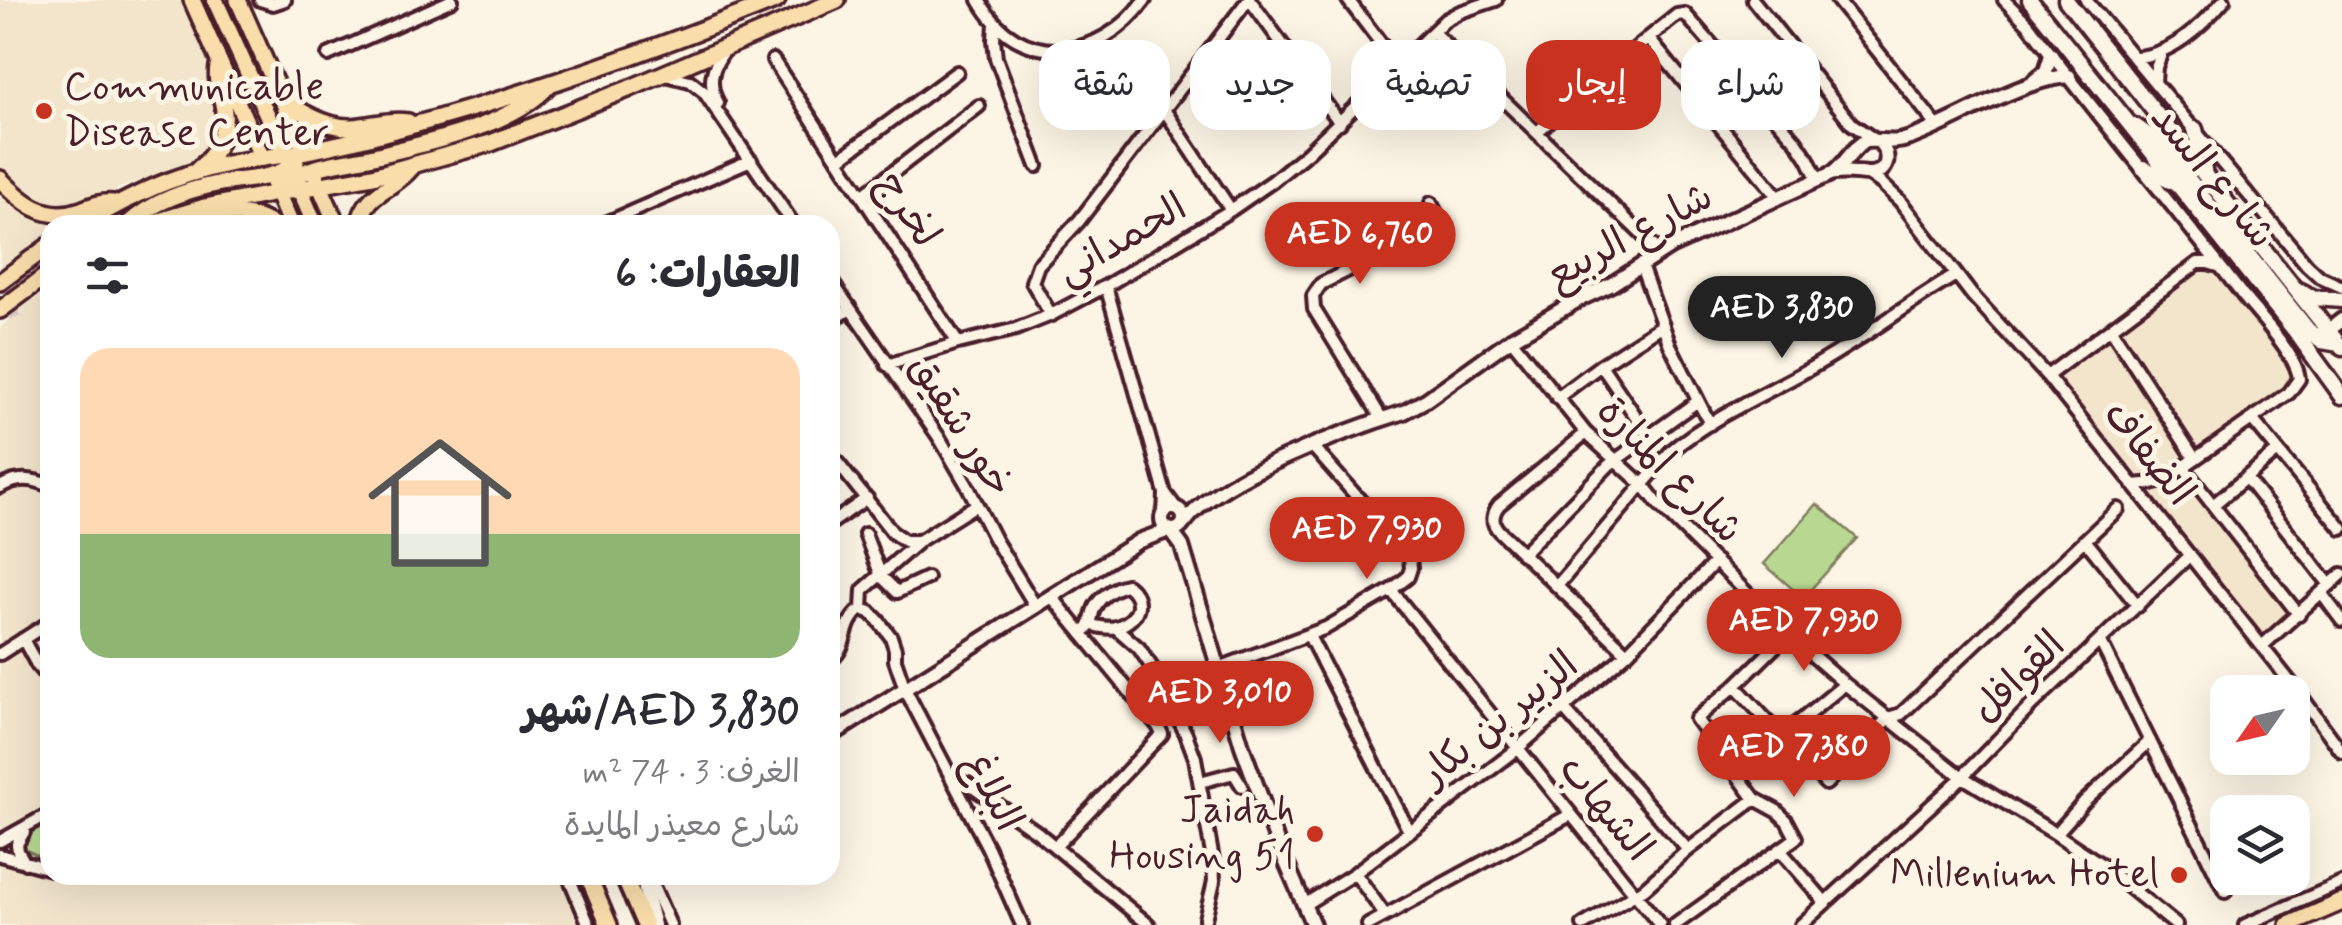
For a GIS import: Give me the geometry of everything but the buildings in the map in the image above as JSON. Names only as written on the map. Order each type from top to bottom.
[{"type":"main road","points":[[192,0],[262,158]]},
{"type":"main road","points":[[215,0],[311,215]]},
{"type":"main road","points":[[238,0],[305,150]]},
{"type":"main road","points":[[179,215],[277,193],[305,150],[416,124],[550,83],[777,0]]},
{"type":"main road","points":[[99,215],[153,186],[192,172],[262,158],[320,186],[412,167],[507,138],[838,0]]},
{"type":"main road","name":"شارع السد","points":[[2030,0],[2342,396]]},
{"type":"main road","name":"شارع السد","points":[[2066,0],[2296,289],[2326,336],[2341,345]]},
{"type":"main road","points":[[192,172],[208,161],[220,138],[224,106],[217,82],[220,62]]},
{"type":"main road","points":[[140,215],[181,194],[220,183],[401,149],[488,123],[526,105],[550,83]]},
{"type":"main road","points":[[280,94],[306,114],[344,127],[387,120],[416,124]]},
{"type":"main road","points":[[2126,121],[2167,152],[2302,323],[2326,336],[2324,370]]},
{"type":"main road","points":[[2196,129],[2204,176]]},
{"type":"main road","points":[[361,215],[370,200],[412,167]]},
{"type":"main road","points":[[2143,168],[2176,184]]},
{"type":"main road","points":[[277,193],[292,172]]},
{"type":"main road","points":[[0,179],[23,202],[47,212],[64,214],[96,204],[117,204]]},
{"type":"main road","points":[[320,186],[333,215]]},
{"type":"main road","points":[[277,193],[287,215]]},
{"type":"main road","points":[[205,207],[254,215]]},
{"type":"main road","points":[[0,282],[40,252]]},
{"type":"main road","points":[[0,310],[40,280]]},
{"type":"main road","points":[[2296,289],[2313,298],[2342,300]]},
{"type":"main road","points":[[592,885],[609,925]]},
{"type":"main road","points":[[627,885],[645,925]]},
{"type":"main road","points":[[2289,925],[2342,902]]},
{"type":"street","points":[[265,2],[285,0]]},
{"type":"street","points":[[328,55],[452,0]]},
{"type":"street","points":[[979,0],[996,23],[1012,36],[1050,50],[1091,44],[1111,34],[1145,0]]},
{"type":"street","points":[[1170,103],[1249,0],[1340,123]]},
{"type":"street","points":[[1348,0],[1378,40]]},
{"type":"street","name":"الحمداني","points":[[1425,40],[1445,20],[1496,0]]},
{"type":"street","points":[[1753,0],[1852,124],[1886,150],[1886,162]]},
{"type":"street","points":[[1837,0],[1937,126]]},
{"type":"street","name":"شارع السد","points":[[2004,0],[2028,24],[2296,365],[2296,386],[2252,419]]},
{"type":"street","name":"شارع السد","points":[[2086,0],[2307,265],[2320,277],[2342,287]]},
{"type":"street","points":[[2210,0],[2212,14]]},
{"type":"street","points":[[2134,57],[2162,52],[2192,31],[2224,0]]},
{"type":"street","points":[[1537,132],[1677,15],[1685,14],[1796,142],[1818,180]]},
{"type":"street","points":[[996,23],[996,58],[1037,166]]},
{"type":"street","points":[[1433,32],[1661,252]]},
{"type":"street","points":[[1649,38],[1778,197]]},
{"type":"street","points":[[727,47],[711,82],[729,126]]},
{"type":"street","points":[[2155,82],[2162,52]]},
{"type":"street","points":[[2028,86],[2046,71],[2051,55]]},
{"type":"street","name":"لخرج","points":[[772,60],[958,343]]},
{"type":"street","points":[[838,160],[956,72]]},
{"type":"street","points":[[662,74],[699,86],[787,215]]},
{"type":"street","points":[[1909,138],[1878,172],[1867,174],[1855,165],[1856,147],[1865,141],[1909,138],[2028,86],[2069,76]]},
{"type":"street","points":[[862,196],[979,106]]},
{"type":"street","name":"الحمداني","points":[[888,365],[1016,329],[1051,316],[1106,286],[1273,181],[1351,112]]},
{"type":"street","points":[[1170,120],[1232,210]]},
{"type":"street","points":[[1051,316],[1032,282],[1034,272],[1149,130]]},
{"type":"street","name":"شارع الربيع","points":[[1834,173],[1854,152]]},
{"type":"street","points":[[624,215],[751,160]]},
{"type":"street","name":"الضفاف","points":[[1886,162],[1900,201]]},
{"type":"street","name":"شارع الربيع","points":[[840,730],[1139,541],[1268,465],[1404,412],[1511,338],[1661,252],[1834,173],[1867,174]]},
{"type":"street","name":"الضفاف","points":[[1867,174],[1900,201],[1956,275],[2048,376],[2342,750]]},
{"type":"street","points":[[1382,419],[1314,309],[1313,296],[1321,284],[1441,223],[1431,203]]},
{"type":"street","points":[[2048,376],[2198,263],[2221,267]]},
{"type":"street","points":[[1642,266],[1674,355],[1710,424]]},
{"type":"street","points":[[1557,586],[1671,451],[1688,437],[1820,364],[1956,275]]},
{"type":"street","points":[[1106,286],[1242,746],[1313,925]]},
{"type":"street","name":"خور شقيق","points":[[840,294],[940,439],[1036,607]]},
{"type":"street","points":[[840,316],[850,309]]},
{"type":"street","points":[[2326,336],[2342,320]]},
{"type":"street","points":[[1557,398],[1663,325]]},
{"type":"street","points":[[2111,329],[2195,459]]},
{"type":"street","name":"شارع المنارة","points":[[1511,338],[1586,433],[1644,486],[1788,634],[1844,684],[1961,776],[2056,834],[2176,925]]},
{"type":"street","points":[[1601,365],[1649,436]]},
{"type":"street","points":[[1522,554],[1614,461],[1698,401]]},
{"type":"street","points":[[2133,485],[2156,483],[2252,419],[2342,529]]},
{"type":"street","points":[[1586,433],[1500,506],[1494,513],[1495,528],[1627,652]]},
{"type":"street","points":[[1219,668],[1309,636],[1342,620],[1408,577],[1410,558],[1314,446]]},
{"type":"street","points":[[2213,505],[2278,451]]},
{"type":"street","points":[[840,464],[898,538],[919,541]]},
{"type":"street","points":[[2183,468],[2299,614]]},
{"type":"street","points":[[2246,478],[2326,589],[2342,621]]},
{"type":"street","points":[[0,487],[22,479],[40,482]]},
{"type":"street","points":[[840,517],[868,498]]},
{"type":"street","points":[[840,653],[855,612],[862,609],[863,590],[919,541],[976,505]]},
{"type":"street","points":[[1735,686],[1826,784],[1888,718],[1901,714],[2118,509]]},
{"type":"street","points":[[866,534],[881,576],[897,592],[927,578]]},
{"type":"street","points":[[2085,540],[2138,606]]},
{"type":"street","name":"القوافل","points":[[1800,925],[2190,555]]},
{"type":"street","name":"الزبير بن بكار","points":[[1304,905],[1409,831],[1564,709],[1627,652],[1716,560]]},
{"type":"street","points":[[2262,646],[2342,574]]},
{"type":"street","points":[[1082,634],[1092,625],[1096,605],[1116,588],[1127,585],[1136,591],[1139,608],[1116,627]]},
{"type":"street","name":"الشهاب","points":[[1391,590],[1660,925]]},
{"type":"street","points":[[1052,597],[1162,734],[1055,847]]},
{"type":"street","name":"البلاغ","points":[[862,609],[870,612],[890,637],[905,690],[988,848],[1022,925]]},
{"type":"street","points":[[1092,625],[1116,627],[1139,648],[1156,672],[1186,734],[1195,758],[1213,860],[1214,882],[1205,920]]},
{"type":"street","points":[[0,654],[26,644],[40,631]]},
{"type":"street","points":[[1675,925],[1796,838],[1777,811],[1755,799],[1696,719],[1788,634]]},
{"type":"street","points":[[1309,636],[1409,831]]},
{"type":"street","points":[[2100,642],[2210,862]]},
{"type":"street","points":[[26,644],[40,661]]},
{"type":"street","points":[[1782,736],[1844,684]]},
{"type":"street","points":[[1564,709],[1688,850]]},
{"type":"street","points":[[2056,834],[2084,802],[2150,741]]},
{"type":"street","points":[[1200,782],[1234,773],[1242,786]]},
{"type":"street","points":[[954,782],[968,784],[1037,832],[1149,925]]},
{"type":"street","points":[[1583,925],[1636,894],[1755,799]]},
{"type":"street","points":[[1368,925],[1570,815]]},
{"type":"street","points":[[0,842],[40,819]]},
{"type":"street","points":[[25,863],[16,844],[36,821]]},
{"type":"street","points":[[1780,850],[1825,902]]},
{"type":"street","points":[[0,855],[40,867]]},
{"type":"street","points":[[1354,872],[1384,915]]},
{"type":"street","points":[[2246,925],[2342,883]]},
{"type":"street","points":[[572,885],[588,925]]},
{"type":"street","points":[[645,885],[654,925]]},
{"type":"street","points":[[651,885],[670,925]]},
{"type":"shaded area","points":[[0,0],[181,0],[242,143],[119,188],[78,215],[40,215],[40,240],[0,267]]},
{"type":"shaded area","points":[[2194,267],[2219,267],[2294,367],[2297,378],[2291,388],[2191,453],[2111,325]]},
{"type":"shaded area","points":[[40,296],[40,885],[564,885],[580,925],[0,925],[0,328]]},
{"type":"shaded area","points":[[2108,329],[2187,455],[2138,486],[2050,374]]},
{"type":"shaded area","points":[[2182,464],[2293,615],[2264,639],[2142,490]]},
{"type":"green space","points":[[1817,504],[1857,538],[1803,598],[1764,564]]},
{"type":"green space","points":[[40,823],[40,854],[24,849],[23,834]]},
{"type":"tunnel","points":[[0,269],[16,318]]},
{"type":"place","name":"Communicable Disease Center","points":[[44,111]]},
{"type":"place","name":"Jaidah Housing 51","points":[[1315,834]]},
{"type":"place","name":"Millenium Hotel","points":[[2179,875]]}]
